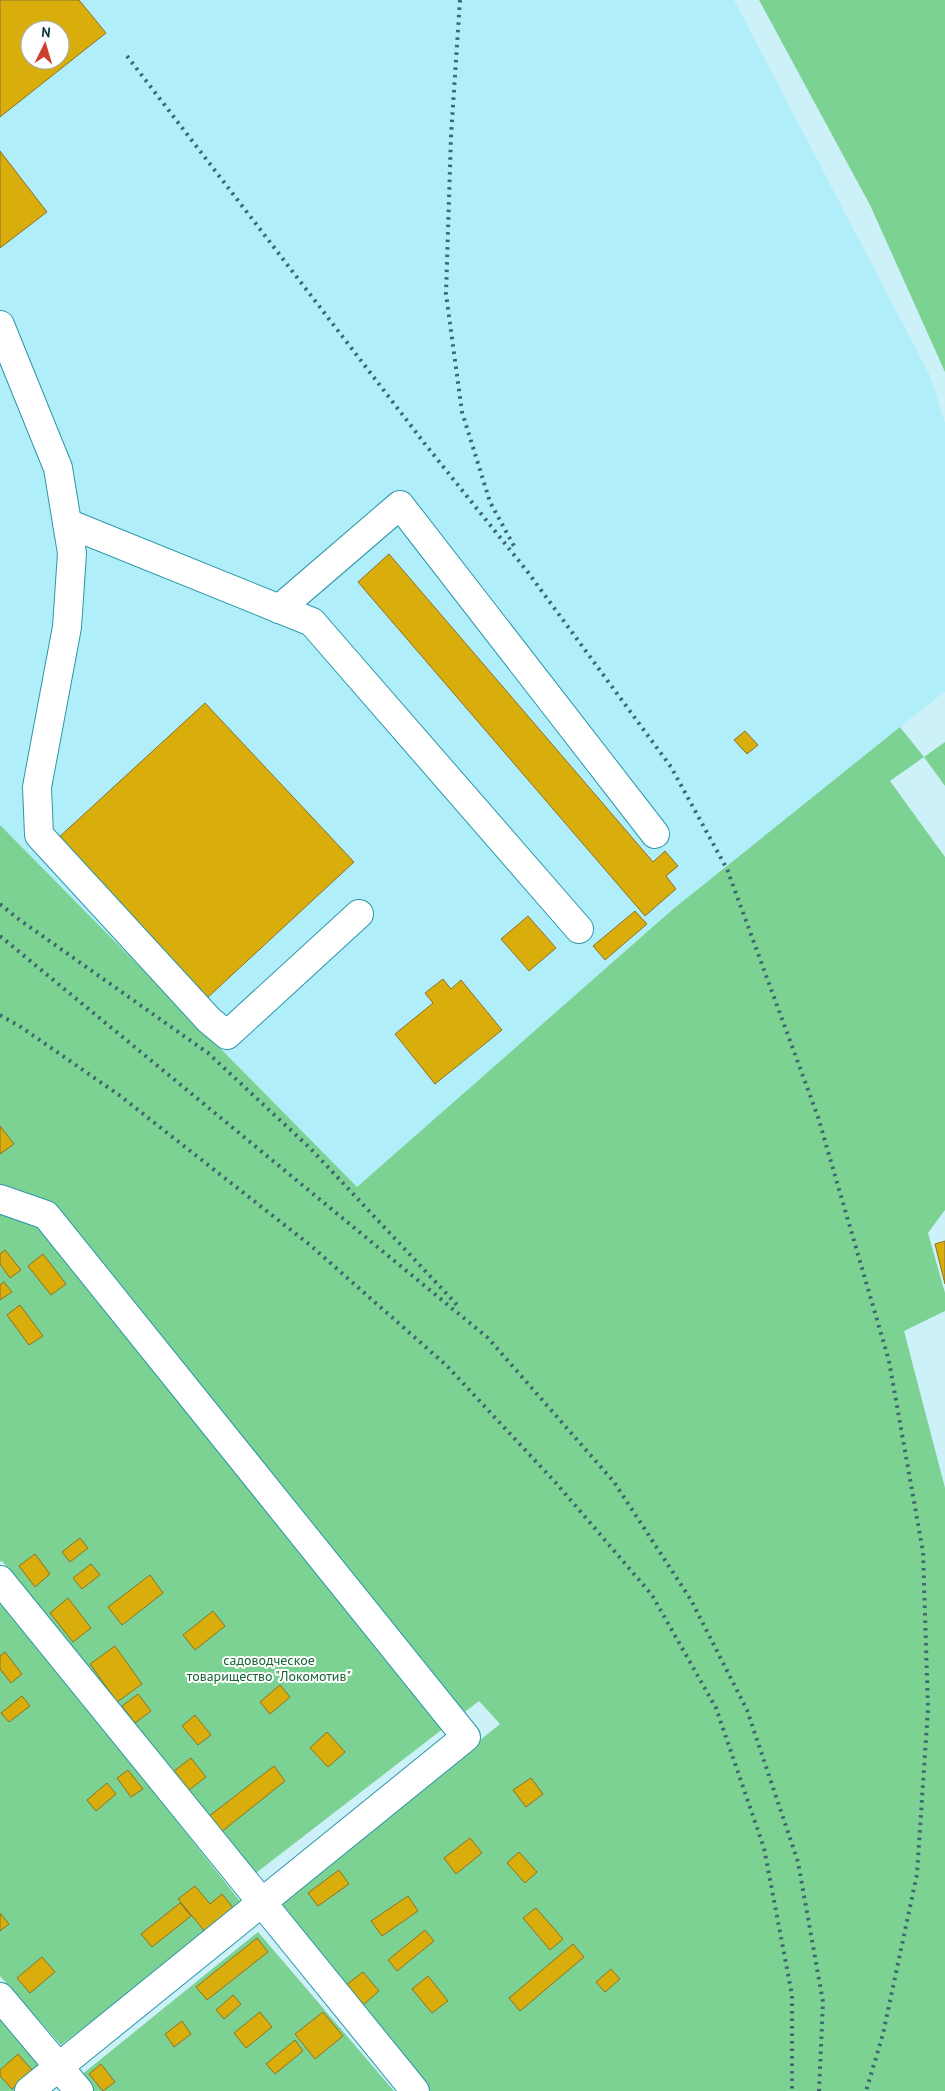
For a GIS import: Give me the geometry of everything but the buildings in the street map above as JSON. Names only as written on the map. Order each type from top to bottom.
[{"type":"lane","points":[[0,325],[58,468],[72,553],[67,627],[37,787],[39,835],[209,1020],[227,1035],[359,914]]},
{"type":"lane","points":[[278,609],[400,505],[655,834]]},
{"type":"lane","points":[[67,523],[312,622],[580,929]]},
{"type":"lane","points":[[0,1198],[46,1215],[466,1737],[29,2091]]},
{"type":"lane","points":[[0,1580],[415,2091]]},
{"type":"lane","points":[[0,1997],[79,2091]]},
{"type":"shaded area","points":[[0,0],[734,0],[930,376],[945,423],[945,691],[672,910],[357,1187],[0,825]]},
{"type":"green space","points":[[759,0],[945,0],[945,372],[870,205]]},
{"type":"green space","name":"садоводческое товарищество \"Локомотив\"","points":[[900,727],[924,757],[890,781],[945,857],[945,1210],[928,1233],[945,1293],[945,1311],[904,1331],[945,1488],[945,2091],[426,2091],[275,1904],[500,1724],[479,1701],[252,1876],[2,1561],[0,1562],[0,825],[357,1187],[672,910]]},
{"type":"green space","points":[[945,742],[945,786],[924,757]]},
{"type":"green space","points":[[0,1598],[243,1905],[61,2045],[0,1976]]},
{"type":"green space","points":[[258,1932],[394,2091],[93,2091],[80,2076]]},
{"type":"green space","points":[[0,2015],[44,2070],[19,2091],[0,2091]]},
{"type":"railway","points":[[460,0],[451,136],[446,294],[462,412],[490,502],[514,546]]},
{"type":"railway","points":[[127,56],[425,444],[527,571],[671,767],[727,869],[818,1117],[889,1361],[923,1552],[928,1709],[917,1874],[883,2034],[866,2091]]},
{"type":"railway","points":[[0,904],[208,1053],[311,1149],[459,1307]]},
{"type":"railway","points":[[0,936],[488,1338],[614,1482],[691,1600],[747,1710],[798,1862],[823,2002],[819,2091]]},
{"type":"railway","points":[[0,1015],[21,1027],[119,1095],[310,1245],[446,1365],[556,1483],[652,1595],[716,1708],[764,1848],[792,1995],[792,2091]]}]
